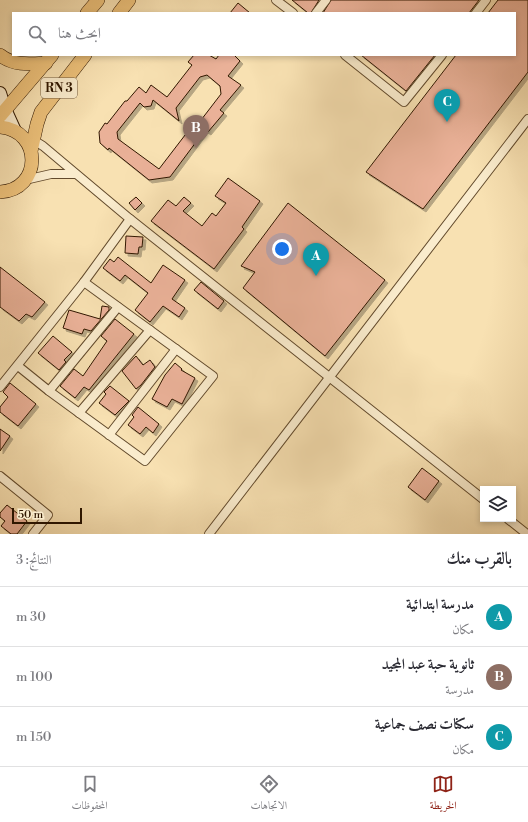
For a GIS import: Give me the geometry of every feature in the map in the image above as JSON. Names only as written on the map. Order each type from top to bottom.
[{"type":"main road","points":[[120,12],[129,0]]},
{"type":"main road","points":[[0,55],[14,63],[26,64],[49,59]]},
{"type":"main road","name":"RN 3","points":[[32,145],[37,124],[42,112],[84,56]]},
{"type":"main road","name":"RN 3","points":[[3,112],[49,59]]},
{"type":"main road","points":[[0,93],[3,112],[16,131]]},
{"type":"main road","points":[[0,127],[7,127],[16,131],[32,145],[32,162],[30,171],[20,184],[0,202]]},
{"type":"main road","points":[[0,192],[6,192],[20,184]]},
{"type":"street","points":[[276,0],[292,12]]},
{"type":"street","points":[[317,12],[326,0]]},
{"type":"street","points":[[477,12],[486,0]]},
{"type":"street","points":[[346,56],[404,102],[441,56]]},
{"type":"street","points":[[209,534],[528,119]]},
{"type":"street","points":[[32,145],[75,174],[480,497]]},
{"type":"street","points":[[20,184],[51,174],[75,174]]},
{"type":"street","points":[[0,387],[84,282],[130,219]]},
{"type":"street","points":[[18,366],[49,391],[145,461],[212,376],[84,282]]},
{"type":"street","points":[[49,391],[118,307]]},
{"type":"street","points":[[79,413],[150,330]]},
{"type":"street","points":[[109,435],[176,349]]},
{"type":"street","points":[[0,476],[48,515],[34,534]]},
{"type":"street","points":[[512,522],[527,534]]},
{"type":"building","points":[[292,0],[319,0],[312,12],[307,12]]},
{"type":"building","points":[[331,0],[479,0],[470,12],[324,12]]},
{"type":"building","points":[[498,0],[528,0],[528,72],[423,209],[366,172],[455,56],[516,56],[516,12],[489,12]]},
{"type":"building","points":[[238,3],[249,12],[231,12]]},
{"type":"building","points":[[193,56],[211,56],[216,59],[218,56],[235,56],[240,61],[228,76],[241,85],[220,110],[224,113],[208,132],[205,130],[170,177],[149,180],[109,148],[108,150],[100,143],[99,132],[105,123],[107,124],[125,101],[127,101],[139,87],[146,93],[151,85],[167,97],[192,65],[188,62]],"holes":[[[207,75],[220,86],[221,94],[198,124],[192,126],[159,169],[118,139],[117,132],[140,103],[144,107],[151,106],[153,100],[179,121],[176,108],[200,77]]]},
{"type":"building","points":[[362,56],[434,56],[406,91]]},
{"type":"building","points":[[228,178],[260,201],[242,227],[244,229],[214,269],[151,221],[168,200],[176,206],[184,197],[191,203],[183,211],[202,226],[212,213],[216,216],[226,203],[215,196]]},
{"type":"building","points":[[136,197],[142,203],[135,210],[129,203]]},
{"type":"building","points":[[288,203],[385,280],[325,356],[243,288],[255,272],[241,266]]},
{"type":"building","points":[[126,236],[143,237],[142,247],[139,247],[138,254],[125,253]]},
{"type":"building","points":[[118,257],[151,283],[163,265],[185,280],[172,299],[185,308],[179,317],[163,306],[150,322],[135,310],[148,293],[125,275],[120,281],[103,268],[110,259],[114,262]]},
{"type":"building","points":[[0,267],[45,302],[32,317],[26,314],[19,321],[0,307]]},
{"type":"building","points":[[201,282],[224,301],[218,309],[194,290]]},
{"type":"building","points":[[102,306],[109,307],[109,310],[91,331],[84,329],[82,334],[63,328],[69,310],[100,319]]},
{"type":"building","points":[[115,319],[134,334],[89,390],[84,387],[75,398],[60,386],[74,369],[83,376],[107,341],[101,336]]},
{"type":"building","points":[[53,336],[72,352],[64,360],[66,362],[59,370],[38,353]]},
{"type":"building","points":[[136,356],[143,365],[150,360],[155,367],[136,389],[122,371]]},
{"type":"building","points":[[175,363],[182,369],[181,370],[195,378],[182,404],[172,399],[167,407],[152,399],[165,375]]},
{"type":"building","points":[[10,383],[36,404],[18,426],[0,412],[0,407],[8,397],[3,392]]},
{"type":"building","points":[[110,386],[129,401],[115,415],[99,403],[106,394],[104,392]]},
{"type":"building","points":[[138,407],[159,424],[153,433],[146,427],[140,434],[128,425],[134,417],[132,415]]},
{"type":"building","points":[[0,429],[10,436],[0,451]]},
{"type":"building","points":[[422,468],[439,481],[425,500],[408,487]]},
{"type":"building","points":[[7,505],[27,521],[17,534],[11,534],[1,526],[5,521],[0,517],[0,513]]},
{"type":"place","name":"سكنات نصف جماعية","points":[[447,122]]},
{"type":"place","name":"ثانوية حبة عبد المجيد","points":[[196,148]]},
{"type":"place","name":"مدرسة ابتدائية","points":[[316,276]]}]
